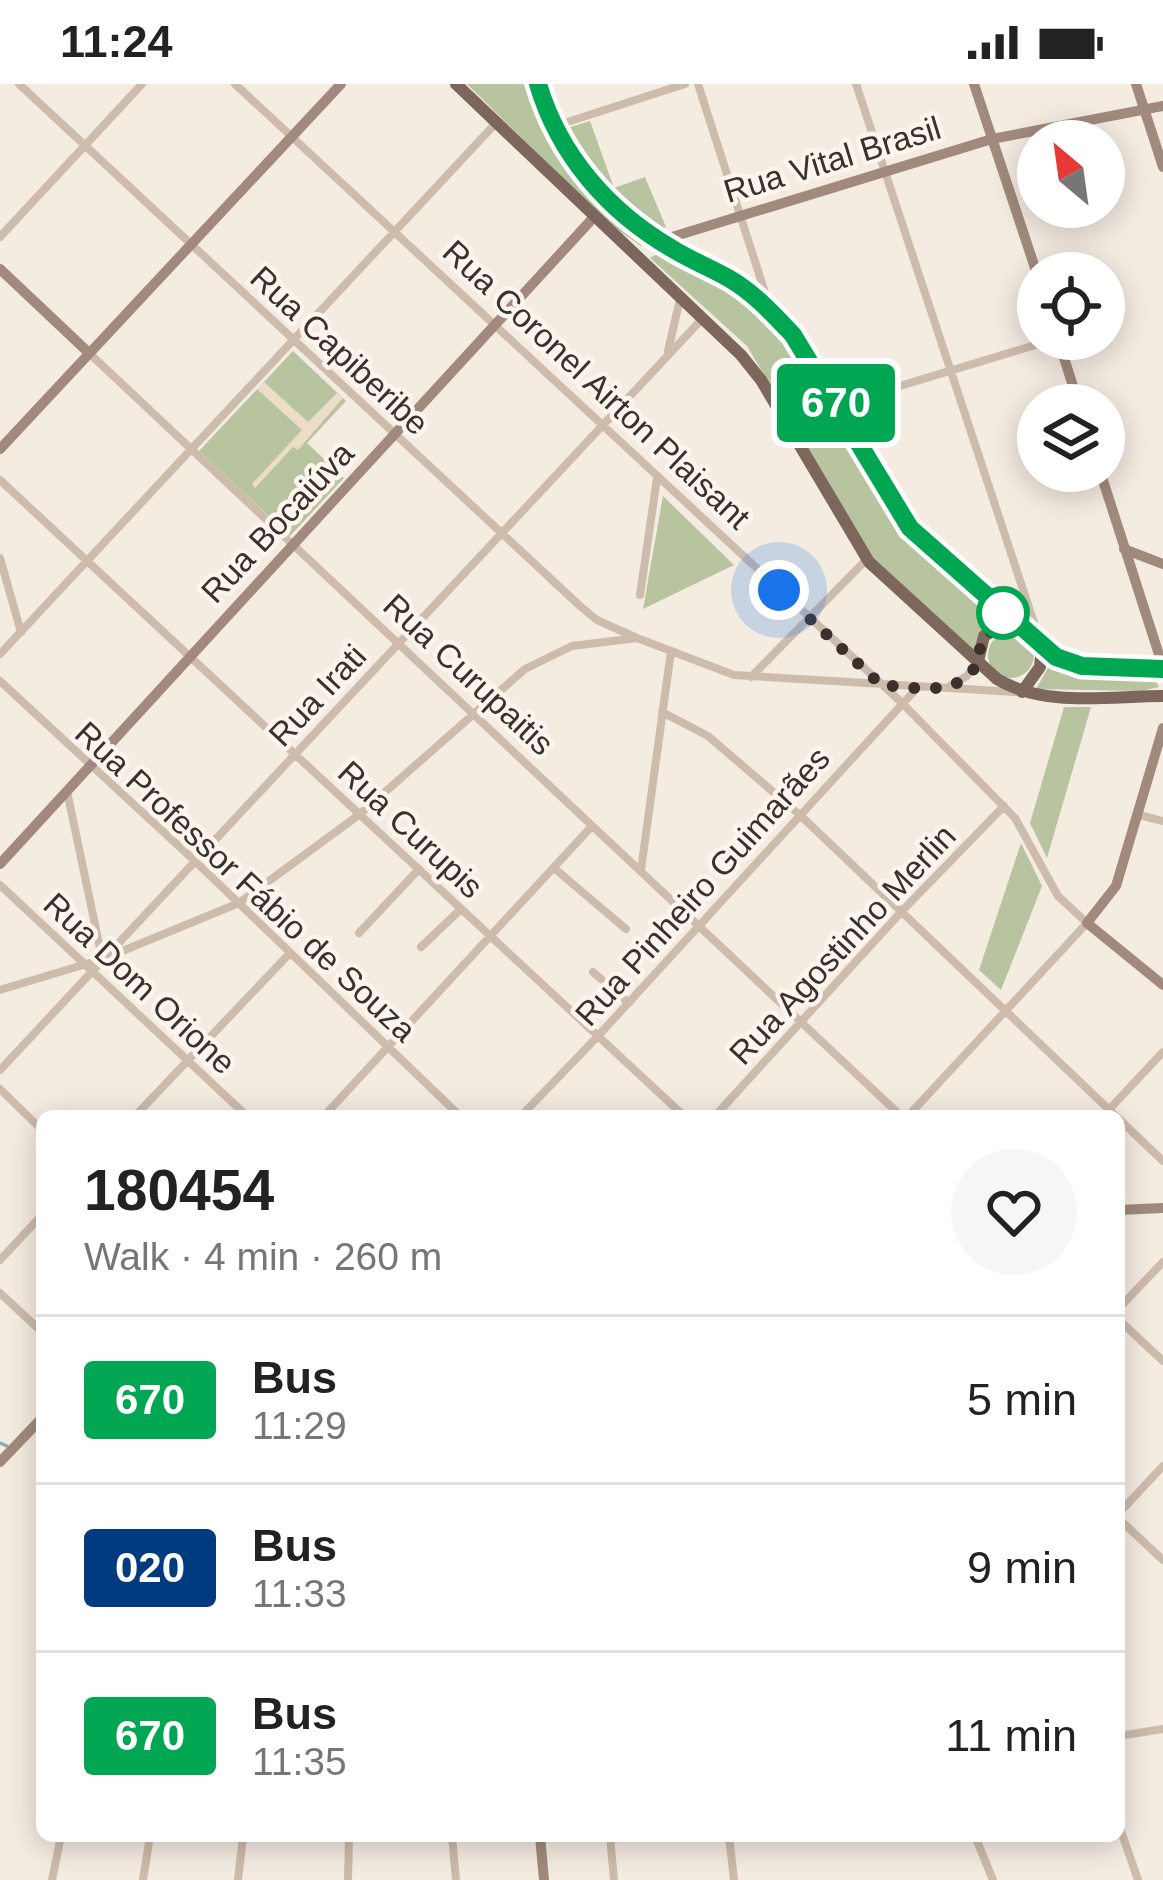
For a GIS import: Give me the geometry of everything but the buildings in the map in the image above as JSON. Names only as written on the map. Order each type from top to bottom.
[{"type":"main road","points":[[455,84],[761,380],[867,560],[997,679],[1022,692],[1054,697],[1163,696]]},
{"type":"main road","points":[[537,88],[554,126],[606,199],[665,244],[732,280],[771,311],[800,345],[898,513],[922,540],[1042,647],[1082,666],[1163,668]]},
{"type":"main road","points":[[629,250],[665,244]]},
{"type":"main road","points":[[645,267],[650,255],[665,244]]},
{"type":"main road","points":[[978,662],[984,636],[1012,620]]},
{"type":"main road","points":[[1022,692],[1040,668],[1042,647]]},
{"type":"street","name":"Rua Capiberibe","points":[[19,84],[596,620],[734,676],[1022,692]]},
{"type":"street","points":[[0,237],[142,84]]},
{"type":"street","name":"Rua Coronel Airton Plaisant","points":[[236,84],[902,703],[1004,806],[1025,832],[1058,896],[1163,985]]},
{"type":"street","points":[[0,448],[341,84]]},
{"type":"street","points":[[554,126],[685,84]]},
{"type":"street","points":[[698,84],[771,311]]},
{"type":"street","points":[[856,84],[1042,647]]},
{"type":"street","points":[[974,84],[1030,252]]},
{"type":"street","points":[[1136,84],[1163,167]]},
{"type":"street","name":"Rua Vital Brasil","points":[[665,244],[741,214],[992,139],[1163,106]]},
{"type":"street","points":[[0,654],[496,123]]},
{"type":"street","name":"Rua Bocaiúva","points":[[0,864],[594,217]]},
{"type":"street","name":"Rua Curupaitis","points":[[0,269],[898,1110]]},
{"type":"street","points":[[668,352],[680,299]]},
{"type":"street","name":"Rua Irati","points":[[0,1070],[89,968],[103,959],[702,320]]},
{"type":"street","points":[[837,405],[1017,351]]},
{"type":"street","points":[[640,596],[657,477]]},
{"type":"street","name":"Rua Curupis","points":[[0,480],[678,1110]]},
{"type":"street","points":[[1106,492],[1163,668]]},
{"type":"street","points":[[1124,549],[1163,564]]},
{"type":"street","points":[[0,558],[21,632]]},
{"type":"street","points":[[751,676],[867,560]]},
{"type":"street","points":[[1012,620],[1022,611],[1023,597]]},
{"type":"street","points":[[67,790],[103,959],[239,903],[360,814],[525,669],[548,655],[572,646],[637,638]]},
{"type":"street","points":[[640,872],[670,651]]},
{"type":"street","points":[[943,687],[967,676],[978,662]]},
{"type":"street","name":"Rua Professor Fábio de Souza","points":[[0,681],[454,1110]]},
{"type":"street","name":"Rua Pinheiro Guimarães","points":[[526,1110],[918,687]]},
{"type":"street","points":[[662,712],[708,736],[800,815],[1111,1108],[1163,1052]]},
{"type":"street","points":[[911,1110],[1087,923],[1116,886],[1163,728]]},
{"type":"street","name":"Rua Agostinho Merlin","points":[[720,1110],[1004,806]]},
{"type":"street","points":[[1139,815],[1163,821]]},
{"type":"street","points":[[330,1110],[592,826]]},
{"type":"street","points":[[554,868],[626,929]]},
{"type":"street","points":[[359,933],[419,869]]},
{"type":"street","name":"Rua Dom Orione","points":[[0,884],[242,1110]]},
{"type":"street","points":[[421,947],[461,909]]},
{"type":"street","points":[[141,1110],[290,953]]},
{"type":"street","points":[[0,990],[89,968]]},
{"type":"street","points":[[593,972],[628,1004]]},
{"type":"street","points":[[0,1089],[36,1124]]},
{"type":"street","points":[[1125,1122],[1163,1161]]},
{"type":"street","points":[[1125,1210],[1163,1208]]},
{"type":"street","points":[[0,1260],[36,1221]]},
{"type":"street","points":[[1125,1302],[1163,1262]]},
{"type":"street","points":[[0,1293],[36,1326]]},
{"type":"street","points":[[1125,1326],[1163,1361]]},
{"type":"street","points":[[0,1462],[36,1424]]},
{"type":"street","points":[[1125,1509],[1163,1466]]},
{"type":"street","points":[[1125,1522],[1163,1560]]},
{"type":"street","points":[[1125,1735],[1163,1730]]},
{"type":"street","points":[[52,1880],[60,1842]]},
{"type":"street","points":[[143,1880],[149,1842]]},
{"type":"street","points":[[238,1880],[242,1842]]},
{"type":"street","points":[[348,1880],[349,1842]]},
{"type":"street","points":[[453,1842],[456,1880]]},
{"type":"street","points":[[541,1842],[544,1880]]},
{"type":"street","points":[[610,1842],[614,1880]]},
{"type":"street","points":[[730,1842],[734,1880]]},
{"type":"street","points":[[977,1842],[993,1880]]},
{"type":"street","points":[[1125,1842],[1138,1880]]},
{"type":"green space","points":[[467,84],[523,84],[539,100],[591,190],[650,240],[641,246],[608,223]]},
{"type":"green space","points":[[590,121],[614,188],[645,177],[666,227],[658,230],[616,196],[561,130]]},
{"type":"green space","points":[[665,250],[754,302],[786,335],[838,413],[899,521],[1002,620],[975,652],[874,562],[747,346],[650,258]]},
{"type":"green space","points":[[293,351],[346,401],[307,443],[344,478],[290,536],[199,451]]},
{"type":"green space","points":[[663,496],[734,565],[643,609]]},
{"type":"green space","points":[[1011,632],[1028,638],[1034,655],[1028,672],[1011,678],[994,672],[988,655],[994,638]]},
{"type":"green space","points":[[1052,661],[1072,669],[1153,675],[1159,687],[1141,691],[1036,689]]},
{"type":"green space","points":[[1064,707],[1091,707],[1047,858],[1030,823]]},
{"type":"green space","points":[[1021,843],[1042,886],[1001,990],[979,970]]},
{"type":"shaded area","points":[[264,382],[308,422],[337,393],[343,398],[298,450],[293,447],[255,488],[252,484],[302,430],[257,389]]},
{"type":"waterway","points":[[0,1443],[7,1446]]},
{"type":"bus line","name":"670","points":[[538,84],[559,137],[606,199],[671,248],[732,280],[793,335],[894,507],[922,540],[1056,657],[1082,666],[1163,669]]},
{"type":"route","points":[[779,590],[881,685],[956,684],[978,662],[984,636],[1004,623],[1003,613]]}]
